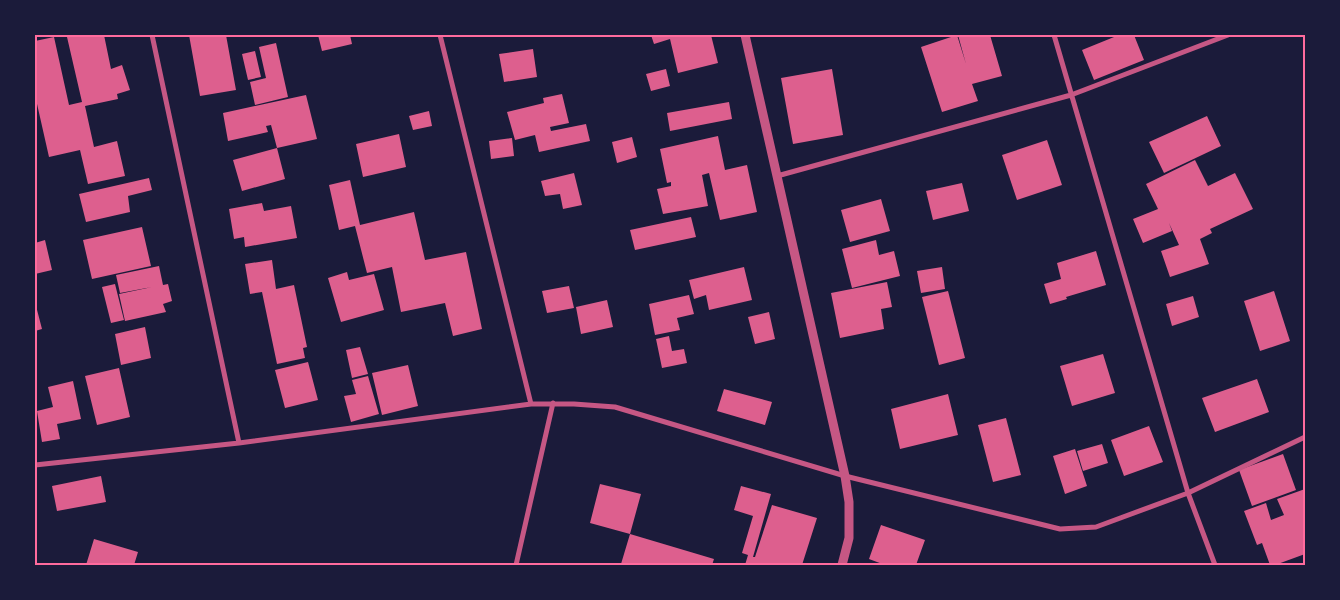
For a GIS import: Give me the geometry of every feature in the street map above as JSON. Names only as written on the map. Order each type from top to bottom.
[{"type":"street","points":[[152,35],[239,443]]},
{"type":"street","points":[[440,35],[531,404]]},
{"type":"street","points":[[745,35],[845,476],[849,502],[849,538],[842,565]]},
{"type":"street","points":[[1054,35],[1188,493],[1215,565]]},
{"type":"street","points":[[777,176],[1071,96],[1228,35]]},
{"type":"street","points":[[35,465],[239,443],[531,404],[553,403],[615,407],[845,476],[1060,529],[1096,527],[1188,493],[1305,437]]},
{"type":"street","points":[[516,565],[553,403]]},
{"type":"building","points":[[75,35],[104,35],[111,69],[122,65],[130,90],[117,94],[118,99],[85,106],[94,147],[117,141],[125,176],[88,184],[80,150],[49,157],[35,95],[35,41],[54,37],[69,105],[82,102],[67,37]]},
{"type":"building","points":[[189,35],[226,35],[236,90],[200,96]]},
{"type":"building","points":[[318,35],[350,35],[352,44],[322,51]]},
{"type":"building","points":[[651,35],[682,35],[678,37],[711,35],[718,63],[678,73],[670,39],[654,44]]},
{"type":"building","points":[[957,35],[966,64],[958,35],[990,35],[1002,76],[972,84],[978,101],[942,112],[921,47]]},
{"type":"building","points":[[1119,35],[1134,35],[1144,60],[1094,80],[1082,50]]},
{"type":"building","points":[[276,43],[288,97],[255,105],[250,82],[266,78],[259,47]]},
{"type":"building","points":[[533,49],[537,77],[504,82],[499,54]]},
{"type":"building","points":[[255,51],[261,77],[248,80],[242,54]]},
{"type":"building","points":[[666,69],[670,86],[651,91],[646,74]]},
{"type":"building","points":[[832,69],[843,135],[793,144],[781,78]]},
{"type":"building","points":[[562,94],[569,123],[550,127],[551,131],[586,124],[590,141],[539,152],[535,135],[515,140],[507,112],[544,103],[543,98]]},
{"type":"building","points":[[306,95],[317,139],[277,148],[271,125],[266,126],[268,132],[228,141],[223,113]]},
{"type":"building","points":[[729,102],[732,119],[670,131],[667,113]]},
{"type":"building","points":[[429,111],[432,126],[413,130],[409,116]]},
{"type":"building","points":[[1207,116],[1221,146],[1164,173],[1149,142]]},
{"type":"building","points":[[399,134],[406,167],[363,177],[356,144]]},
{"type":"building","points":[[718,136],[725,170],[747,165],[757,212],[720,220],[709,173],[702,175],[708,206],[663,214],[657,189],[671,186],[671,182],[667,183],[660,149]]},
{"type":"building","points":[[632,137],[637,157],[617,163],[612,142]]},
{"type":"building","points":[[512,138],[514,156],[491,159],[489,141]]},
{"type":"building","points":[[1047,140],[1062,185],[1017,200],[1002,155]]},
{"type":"building","points":[[277,148],[285,179],[242,191],[233,160]]},
{"type":"building","points":[[1195,160],[1208,186],[1235,173],[1253,209],[1210,229],[1212,233],[1200,239],[1209,264],[1170,277],[1161,251],[1179,245],[1169,223],[1172,231],[1143,243],[1133,219],[1158,209],[1146,184]]},
{"type":"building","points":[[574,173],[582,205],[563,209],[560,194],[545,196],[541,181]]},
{"type":"building","points":[[149,178],[152,190],[128,196],[130,212],[86,222],[79,194]]},
{"type":"building","points":[[350,180],[360,225],[414,212],[425,260],[466,252],[482,329],[453,336],[445,303],[401,312],[392,267],[367,273],[355,226],[339,230],[329,185]]},
{"type":"building","points":[[962,183],[969,211],[933,220],[926,191]]},
{"type":"building","points":[[881,199],[890,231],[850,242],[841,210]]},
{"type":"building","points":[[262,203],[264,211],[291,206],[297,238],[245,247],[244,237],[234,239],[229,209]]},
{"type":"building","points":[[691,217],[696,237],[635,250],[630,230]]},
{"type":"building","points":[[142,227],[151,266],[92,279],[83,240]]},
{"type":"building","points":[[45,240],[52,270],[35,274],[35,243]]},
{"type":"building","points":[[876,240],[879,255],[894,251],[900,276],[852,288],[842,249]]},
{"type":"building","points":[[1096,251],[1106,285],[1050,304],[1044,284],[1061,279],[1057,263]]},
{"type":"building","points":[[272,260],[276,289],[294,285],[307,347],[303,348],[305,358],[277,364],[262,292],[250,294],[245,264]]},
{"type":"building","points":[[159,266],[163,285],[168,284],[172,301],[163,304],[166,312],[125,321],[119,294],[152,287],[120,293],[116,275]]},
{"type":"building","points":[[744,267],[752,300],[709,310],[706,295],[694,299],[689,280]]},
{"type":"building","points":[[942,267],[945,289],[921,293],[917,271]]},
{"type":"building","points":[[347,272],[349,280],[374,274],[384,310],[341,322],[328,278]]},
{"type":"building","points":[[887,282],[892,307],[881,309],[884,329],[840,338],[831,293]]},
{"type":"building","points":[[115,284],[124,320],[111,323],[102,287]]},
{"type":"building","points":[[569,286],[574,308],[547,313],[542,291]]},
{"type":"building","points":[[948,291],[965,358],[939,365],[922,297]]},
{"type":"building","points":[[1274,291],[1290,341],[1260,351],[1244,301]]},
{"type":"building","points":[[689,295],[694,314],[677,318],[680,330],[655,335],[649,304]]},
{"type":"building","points":[[1193,296],[1199,317],[1172,326],[1166,304]]},
{"type":"building","points":[[607,300],[613,327],[581,334],[576,307]]},
{"type":"building","points":[[35,302],[42,329],[35,331]]},
{"type":"building","points":[[769,312],[775,339],[755,344],[748,317]]},
{"type":"building","points":[[145,327],[151,358],[121,365],[115,334]]},
{"type":"building","points":[[669,336],[672,351],[684,349],[687,363],[662,368],[656,339]]},
{"type":"building","points":[[360,347],[368,374],[352,378],[346,350]]},
{"type":"building","points":[[1103,354],[1115,393],[1072,406],[1060,366]]},
{"type":"building","points":[[308,362],[318,400],[285,408],[275,370]]},
{"type":"building","points":[[408,365],[418,406],[382,415],[372,373]]},
{"type":"building","points":[[119,368],[130,417],[97,425],[85,376]]},
{"type":"building","points":[[368,376],[379,414],[351,422],[344,396],[356,394],[352,380]]},
{"type":"building","points":[[1257,379],[1269,412],[1215,432],[1202,398]]},
{"type":"building","points":[[73,381],[81,419],[57,424],[60,439],[42,442],[37,411],[53,407],[48,387]]},
{"type":"building","points":[[724,389],[772,402],[765,425],[717,411]]},
{"type":"building","points":[[948,394],[958,435],[900,449],[891,409]]},
{"type":"building","points":[[1006,418],[1021,475],[993,482],[978,425]]},
{"type":"building","points":[[1149,426],[1163,462],[1124,476],[1111,440]]},
{"type":"building","points":[[1102,444],[1108,463],[1083,471],[1077,451]]},
{"type":"building","points":[[1075,449],[1087,486],[1065,494],[1053,456]]},
{"type":"building","points":[[1283,454],[1296,490],[1252,506],[1239,470]]},
{"type":"building","points":[[101,476],[106,502],[57,511],[52,486]]},
{"type":"building","points":[[600,484],[641,494],[630,534],[590,523]]},
{"type":"building","points":[[741,486],[771,494],[753,557],[755,557],[772,505],[817,518],[802,565],[745,565],[748,555],[742,553],[753,516],[734,510]]},
{"type":"building","points":[[1305,489],[1305,528],[1303,528],[1305,554],[1270,565],[1262,543],[1257,545],[1244,511],[1266,503],[1271,520],[1284,515],[1277,499]]},
{"type":"building","points":[[881,525],[925,540],[916,565],[885,565],[869,559]]},
{"type":"building","points":[[630,534],[714,559],[712,565],[621,564]]},
{"type":"building","points":[[94,539],[138,552],[134,565],[86,565]]}]
